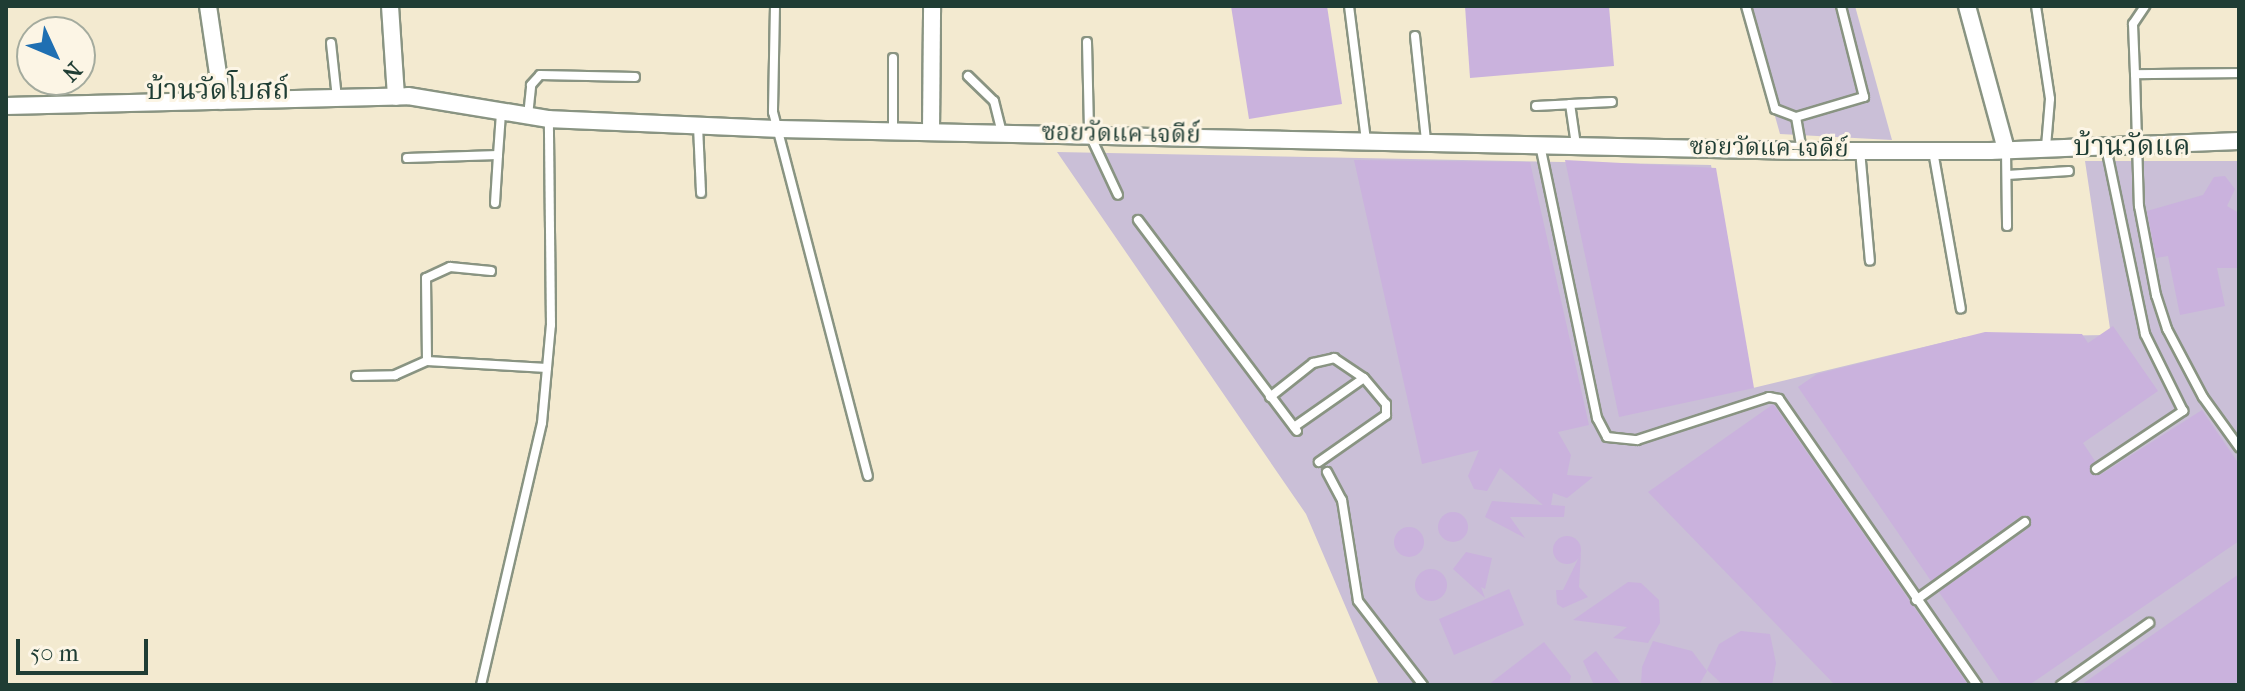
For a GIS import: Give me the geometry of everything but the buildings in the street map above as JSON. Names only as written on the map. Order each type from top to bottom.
[{"type":"street","points":[[208,6],[222,101]]},
{"type":"street","points":[[390,6],[396,97]]},
{"type":"street","points":[[931,131],[932,6]]},
{"type":"street","points":[[1967,6],[2006,150]]},
{"type":"street","name":"ซอยวัดแค-เจดีย์","points":[[6,106],[396,97],[434,98],[528,117],[698,126],[1802,151],[2006,150],[2239,141]]},
{"type":"lane","points":[[775,6],[771,87],[779,129],[868,476]]},
{"type":"lane","points":[[1349,6],[1366,140]]},
{"type":"lane","points":[[1746,6],[1775,109],[1796,117],[1864,97],[1841,6]]},
{"type":"lane","points":[[2036,6],[2050,99],[2046,147]]},
{"type":"lane","points":[[2145,6],[2133,24],[2139,206],[2167,329],[2203,397],[2239,447]]},
{"type":"lane","points":[[1415,36],[1426,141]]},
{"type":"lane","points":[[1087,42],[1089,133],[1118,195]]},
{"type":"lane","points":[[331,43],[337,99]]},
{"type":"lane","points":[[893,58],[893,131]]},
{"type":"lane","points":[[2135,74],[2239,73]]},
{"type":"lane","points":[[528,117],[531,85],[540,75],[635,77]]},
{"type":"lane","points":[[968,76],[1000,111],[1002,132]]},
{"type":"lane","points":[[1536,106],[1612,102]]},
{"type":"lane","points":[[1570,104],[1576,145]]},
{"type":"lane","points":[[495,203],[501,113]]},
{"type":"lane","points":[[1796,117],[1802,151]]},
{"type":"lane","points":[[481,685],[534,464],[547,368],[549,119]]},
{"type":"lane","points":[[698,126],[701,193]]},
{"type":"lane","points":[[1540,144],[1597,418],[1607,437],[1637,440],[1769,397],[1779,399],[1977,685]]},
{"type":"lane","points":[[2096,469],[2183,411],[2145,334],[2106,147]]},
{"type":"lane","points":[[1860,149],[1870,261]]},
{"type":"lane","points":[[1933,150],[1961,309]]},
{"type":"lane","points":[[2006,150],[2007,226]]},
{"type":"lane","points":[[407,158],[498,155]]},
{"type":"lane","points":[[2007,175],[2069,171]]},
{"type":"lane","points":[[1138,220],[1295,429],[1364,378]]},
{"type":"lane","points":[[427,361],[426,278],[450,267],[491,271]]},
{"type":"lane","points":[[1270,397],[1323,359],[1334,358],[1364,378],[1388,411],[1319,462]]},
{"type":"lane","points":[[356,376],[395,375],[427,361],[547,368]]},
{"type":"lane","points":[[1327,472],[1342,500],[1358,601],[1423,685]]},
{"type":"lane","points":[[1916,600],[2025,522]]},
{"type":"lane","points":[[2061,685],[2149,623]]},
{"type":"shaded area","points":[[1744,6],[1855,6],[1892,140],[1780,134]]},
{"type":"shaded area","points":[[1057,152],[1711,165],[1753,388],[1965,337],[2111,335],[2085,161],[2239,161],[2239,685],[1379,685],[1306,514]]},
{"type":"district","name":"บ้านวัดโบสถ์","points":[[218,90]]},
{"type":"district","name":"บ้านวัดแค","points":[[2132,146]]}]
